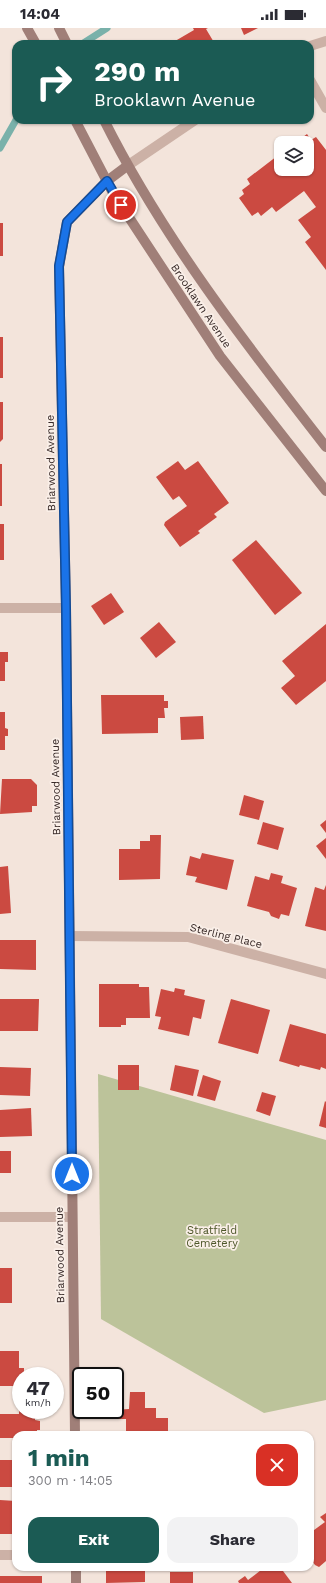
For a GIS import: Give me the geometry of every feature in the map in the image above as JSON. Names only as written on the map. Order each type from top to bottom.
[{"type":"main road","points":[[27,28],[34,40]]},
{"type":"main road","points":[[59,28],[65,40]]},
{"type":"main road","name":"Brooklawn Avenue","points":[[78,124],[107,181],[132,223],[220,356],[326,492]]},
{"type":"main road","name":"Brooklawn Avenue","points":[[106,124],[127,166],[236,332],[326,447]]},
{"type":"main road","name":"Briarwood Avenue","points":[[74,1431],[66,608],[59,266],[67,222],[107,181],[127,166]]},
{"type":"main road","points":[[76,1571],[76,1583]]},
{"type":"street","points":[[314,45],[326,42]]},
{"type":"street","points":[[314,87],[326,108]]},
{"type":"street","points":[[127,166],[189,124]]},
{"type":"street","points":[[0,608],[66,608]]},
{"type":"street","name":"Sterling Place","points":[[70,936],[188,938],[326,974]]},
{"type":"street","points":[[0,1217],[72,1217]]},
{"type":"street","points":[[0,1555],[12,1555]]},
{"type":"green space","name":"Stratfield Cemetery","points":[[98,1074],[326,1140],[326,1400],[264,1413],[101,1319]]},
{"type":"building","points":[[193,28],[208,28],[206,29],[213,40],[177,40],[194,30]]},
{"type":"building","points":[[241,28],[258,28],[244,35]]},
{"type":"building","points":[[316,137],[326,150],[326,270],[305,242],[311,237],[298,220],[316,207],[304,191],[276,212],[272,207],[261,216],[258,212],[252,216],[239,198],[244,194],[242,190],[250,184],[247,179],[274,158],[274,176],[314,176],[314,138]]},
{"type":"building","points":[[0,223],[3,223],[3,256],[0,256]]},
{"type":"building","points":[[0,337],[3,337],[3,378],[0,378]]},
{"type":"building","points":[[0,402],[3,402],[3,439],[0,442]]},
{"type":"building","points":[[178,461],[185,470],[198,461],[229,503],[214,514],[217,517],[198,531],[200,533],[180,547],[164,525],[165,522],[187,506],[179,496],[173,500],[156,477]]},
{"type":"building","points":[[0,464],[2,464],[2,506],[0,506]]},
{"type":"building","points":[[0,524],[4,524],[4,560],[0,560]]},
{"type":"building","points":[[256,540],[302,593],[275,615],[232,560]]},
{"type":"building","points":[[111,593],[124,612],[104,625],[91,606]]},
{"type":"building","points":[[159,622],[176,642],[156,658],[140,638]]},
{"type":"building","points":[[326,624],[326,681],[296,705],[281,688],[295,676],[282,661]]},
{"type":"building","points":[[0,652],[8,652],[8,662],[5,662],[5,681],[0,681]]},
{"type":"building","points":[[101,695],[164,695],[164,701],[168,701],[168,708],[164,708],[165,718],[158,718],[158,733],[102,734]]},
{"type":"building","points":[[0,712],[5,712],[5,728],[8,729],[8,736],[5,736],[5,750],[0,750]]},
{"type":"building","points":[[203,716],[204,739],[181,740],[180,717]]},
{"type":"building","points":[[2,779],[31,779],[37,785],[37,806],[32,806],[32,812],[0,814]]},
{"type":"building","points":[[244,795],[264,801],[259,820],[239,815]]},
{"type":"building","points":[[326,820],[326,833],[320,825]]},
{"type":"building","points":[[263,822],[284,828],[278,850],[257,844]]},
{"type":"building","points":[[150,835],[161,835],[160,879],[119,880],[119,849],[140,849],[140,841],[150,841]]},
{"type":"building","points":[[326,838],[326,859],[316,846]]},
{"type":"building","points":[[202,853],[234,860],[227,890],[195,882],[197,877],[186,875],[190,856],[200,859]]},
{"type":"building","points":[[8,866],[11,913],[0,914],[0,867]]},
{"type":"building","points":[[271,873],[283,876],[281,883],[297,888],[289,916],[281,914],[279,919],[271,916],[269,912],[247,906],[255,876],[269,880]]},
{"type":"building","points":[[326,885],[326,931],[305,926],[315,887],[324,890]]},
{"type":"building","points":[[0,940],[36,940],[36,970],[0,969]]},
{"type":"building","points":[[99,984],[139,984],[139,987],[149,987],[150,1018],[126,1018],[126,1025],[121,1025],[121,1027],[99,1027]]},
{"type":"building","points":[[175,988],[185,990],[184,995],[205,1000],[201,1019],[193,1017],[189,1036],[158,1029],[161,1017],[155,1016],[161,989],[174,992]]},
{"type":"building","points":[[0,999],[39,999],[38,1031],[0,1031]]},
{"type":"building","points":[[231,999],[270,1010],[258,1054],[218,1043]]},
{"type":"building","points":[[290,1024],[326,1034],[326,1069],[321,1067],[320,1070],[300,1065],[299,1067],[279,1061]]},
{"type":"building","points":[[118,1065],[139,1065],[139,1090],[118,1090]]},
{"type":"building","points":[[175,1065],[199,1070],[193,1096],[170,1090]]},
{"type":"building","points":[[0,1067],[31,1068],[30,1096],[0,1095]]},
{"type":"building","points":[[203,1075],[221,1081],[215,1101],[197,1096]]},
{"type":"building","points":[[262,1092],[276,1096],[270,1116],[256,1111]]},
{"type":"building","points":[[325,1101],[326,1102],[326,1128],[319,1126]]},
{"type":"building","points":[[31,1108],[32,1136],[0,1137],[0,1110]]},
{"type":"building","points":[[0,1151],[11,1151],[11,1173],[0,1173]]},
{"type":"building","points":[[0,1268],[12,1268],[12,1303],[0,1303]]},
{"type":"building","points":[[0,1351],[19,1351],[19,1367],[12,1367],[12,1386],[0,1386]]},
{"type":"building","points":[[130,1392],[145,1392],[145,1408],[156,1408],[156,1418],[168,1418],[168,1431],[126,1431],[124,1409],[129,1409]]},
{"type":"building","points":[[0,1414],[12,1414],[12,1419],[35,1419],[40,1421],[40,1430],[12,1431],[12,1438],[0,1438]]},
{"type":"building","points":[[0,1460],[12,1460],[12,1487],[0,1487]]},
{"type":"building","points":[[0,1500],[12,1501],[12,1534],[0,1534]]},
{"type":"building","points":[[326,1513],[326,1561],[319,1567],[314,1564],[314,1530],[325,1522],[320,1517]]},
{"type":"building","points":[[106,1571],[145,1571],[145,1582],[106,1583]]},
{"type":"building","points":[[260,1571],[283,1571],[292,1583],[239,1583],[238,1581],[245,1576],[248,1580]]},
{"type":"building","points":[[170,1572],[193,1572],[193,1583],[170,1583]]},
{"type":"building","points":[[0,1576],[42,1576],[42,1583],[0,1583]]},
{"type":"waterway","points":[[88,40],[107,28]]},
{"type":"waterway","points":[[0,148],[14,124]]},
{"type":"route","points":[[72,1174],[66,608],[59,266],[67,222],[107,181],[121,205]]}]
